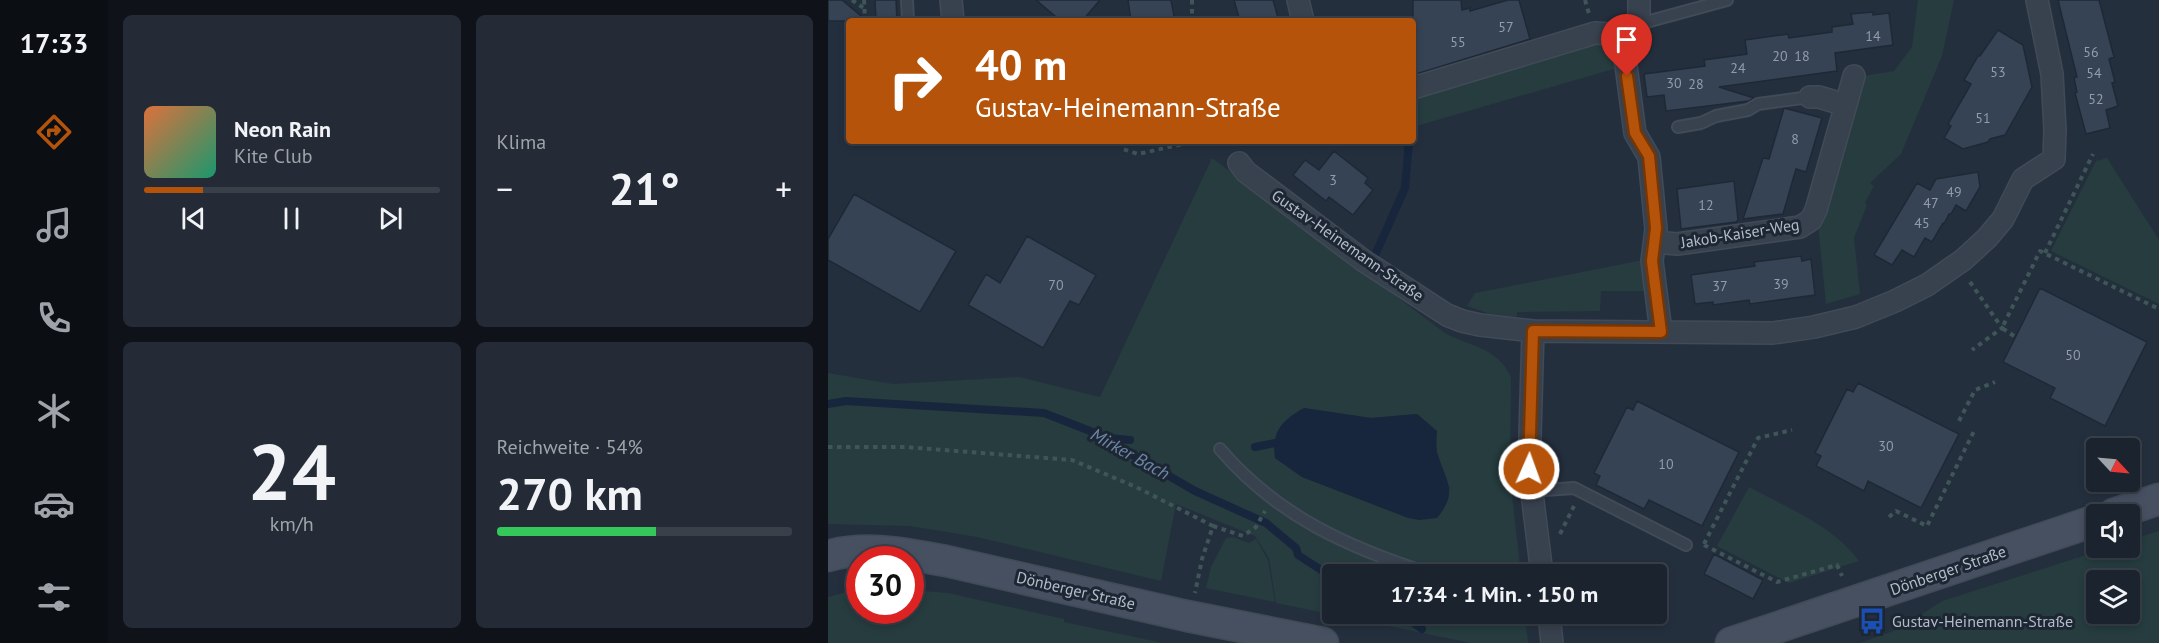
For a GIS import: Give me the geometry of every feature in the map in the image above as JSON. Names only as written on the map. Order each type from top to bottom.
[{"type":"street","points":[[951,0],[953,18]]},
{"type":"street","points":[[1298,0],[1302,18]]},
{"type":"street","name":"Jakob-Kaiser-Weg","points":[[1639,0],[1631,29],[1635,133],[1649,156],[1656,228],[1652,261],[1661,332]]},
{"type":"street","name":"Gustav-Heinemann-Straße","points":[[1239,163],[1246,172],[1364,261],[1447,315],[1462,321],[1533,331],[1773,333],[1814,327],[1856,317],[1895,301],[1927,285],[1963,260],[2003,219],[2023,179],[2054,159],[2052,74],[2037,0]]},
{"type":"street","points":[[1416,87],[1595,33],[1631,29]]},
{"type":"street","name":"Jakob-Kaiser-Weg","points":[[1655,242],[1677,244],[1800,227],[1811,220],[1816,210],[1854,76]]},
{"type":"street","points":[[1810,97],[1819,97],[1845,105]]},
{"type":"street","points":[[1533,331],[1529,469],[1541,564]]},
{"type":"street","points":[[2140,505],[2159,499]]},
{"type":"street","name":"Dönberger Straße","points":[[1731,643],[2086,524]]},
{"type":"street","name":"Dönberger Straße","points":[[828,556],[864,551],[908,554],[1187,616],[1323,643]]},
{"type":"street","points":[[1549,624],[1552,643]]},
{"type":"lane","points":[[907,0],[908,18]]},
{"type":"lane","points":[[1631,29],[1727,0]]},
{"type":"lane","points":[[1678,127],[1748,110],[1758,104],[1810,97]]},
{"type":"lane","points":[[1220,449],[1272,500],[1316,528],[1399,564]]},
{"type":"lane","points":[[1531,491],[1574,488],[1686,545]]},
{"type":"path","points":[[852,0],[865,9]]},
{"type":"path","points":[[864,0],[865,18]]},
{"type":"path","points":[[1192,0],[1192,18]]},
{"type":"path","points":[[1122,144],[1123,149],[1138,154],[1183,144]]},
{"type":"path","points":[[2045,253],[2093,154]]},
{"type":"path","points":[[1972,350],[2002,328],[2040,251],[2159,309]]},
{"type":"path","points":[[1966,277],[2002,328],[2014,336]]},
{"type":"path","points":[[1959,421],[1975,390],[1995,382]]},
{"type":"path","points":[[1889,517],[1896,511],[1927,526],[1975,429]]},
{"type":"path","points":[[1704,545],[1758,438],[1792,430]]},
{"type":"path","points":[[828,447],[905,447],[1072,460],[1136,487],[1213,526],[1243,536],[1256,527],[1268,506]]},
{"type":"path","points":[[1558,537],[1582,492]]},
{"type":"path","points":[[1195,593],[1202,559],[1213,526]]},
{"type":"path","points":[[1686,545],[1692,538],[1778,582],[1837,564],[1842,576]]},
{"type":"green space","points":[[1918,0],[1954,0],[1942,56],[1901,154],[1870,183],[1874,186],[1865,202],[1867,205],[1854,238],[1860,294],[1826,304],[1818,224],[1863,76],[1894,71],[1912,47]]},
{"type":"green space","points":[[1591,44],[1607,47],[1614,57],[1617,68],[1416,126],[1416,94]]},
{"type":"green space","points":[[1212,158],[1445,333],[1491,353],[1505,367],[1511,377],[1510,478],[1520,564],[1322,564],[1322,612],[1276,603],[1269,558],[1255,536],[1176,504],[1161,581],[977,537],[910,526],[828,524],[828,373],[893,384],[1019,377],[1100,397]],"holes":[[[1304,408],[1371,418],[1417,414],[1437,431],[1437,453],[1450,489],[1365,500],[1302,477],[1275,458],[1275,441],[1280,428],[1284,422]]]},
{"type":"green space","points":[[2107,158],[2159,240],[2159,304],[2051,251],[2096,161]]},
{"type":"green space","points":[[1643,260],[1645,291],[1601,291],[1600,311],[1517,312],[1517,317],[1490,314],[1467,306],[1475,293]]},
{"type":"green space","points":[[1749,487],[1823,527],[1848,548],[1859,561],[1789,583],[1717,546]]},
{"type":"green space","points":[[2159,531],[2159,643],[1860,643],[1899,629],[1942,601],[2086,555],[2086,558],[2140,558],[2140,537]]},
{"type":"green space","points":[[1233,537],[1249,543],[1256,539],[1268,560],[1275,602],[1206,588],[1211,567],[1226,538]]},
{"type":"green space","points":[[924,591],[948,593],[1064,619],[1064,622],[1163,643],[828,643],[828,597],[846,592],[846,624],[924,624]]},
{"type":"green space","points":[[1378,624],[1526,624],[1528,643],[1471,643]]},
{"type":"water","points":[[1304,408],[1371,418],[1417,414],[1437,431],[1436,449],[1449,487],[1448,501],[1444,509],[1437,518],[1419,520],[1408,518],[1302,477],[1275,458],[1275,441],[1280,428],[1284,422]]},
{"type":"building","points":[[828,0],[842,0],[863,18],[846,18],[846,21],[828,21]]},
{"type":"building","points":[[875,0],[896,0],[897,18],[876,18]]},
{"type":"building","points":[[1036,0],[1100,0],[1085,18],[1057,18]]},
{"type":"building","points":[[1128,0],[1171,0],[1174,18],[1131,18]]},
{"type":"building","points":[[1234,0],[1273,0],[1278,18],[1239,18]]},
{"type":"building","points":[[1413,0],[1461,0],[1462,10],[1470,8],[1470,11],[1508,0],[1519,0],[1530,39],[1416,74],[1416,18],[1413,18]]},
{"type":"building","points":[[2058,0],[2099,0],[2114,57],[2109,59],[2118,106],[2106,110],[2110,128],[2086,134],[2075,93],[2077,92],[2074,78],[2077,77]]},
{"type":"building","points":[[1873,12],[1873,15],[1889,13],[1893,45],[1835,53],[1837,71],[1719,87],[1754,98],[1749,101],[1666,111],[1664,95],[1647,97],[1644,74],[1705,66],[1704,60],[1747,54],[1745,40],[1788,34],[1789,38],[1832,32],[1832,27],[1853,24],[1851,14]]},
{"type":"building","points":[[1998,30],[2023,45],[2032,87],[2005,135],[1963,149],[1944,138],[1951,126],[1948,124],[1971,84],[1964,80],[1978,56]]},
{"type":"building","points":[[1784,108],[1822,118],[1806,172],[1796,169],[1783,214],[1743,219],[1763,158],[1769,159]]},
{"type":"building","points":[[1334,151],[1368,178],[1365,183],[1373,190],[1353,215],[1329,197],[1326,201],[1293,175],[1305,160],[1319,170]]},
{"type":"building","points":[[1978,172],[1980,187],[1966,211],[1956,205],[1932,242],[1925,238],[1914,257],[1902,250],[1892,265],[1874,255],[1917,183],[1930,190],[1936,179]]},
{"type":"building","points":[[1734,181],[1738,220],[1736,222],[1681,229],[1677,189]]},
{"type":"building","points":[[854,194],[956,251],[920,312],[828,260],[828,239]]},
{"type":"building","points":[[1027,236],[1096,275],[1079,305],[1070,301],[1043,348],[968,305],[986,274],[1000,283]]},
{"type":"building","points":[[1801,256],[1802,261],[1811,259],[1815,295],[1750,304],[1749,300],[1713,305],[1713,302],[1695,304],[1691,275],[1755,266],[1754,262]]},
{"type":"building","points":[[2040,288],[2147,342],[2105,426],[2050,398],[2055,388],[2003,362]]},
{"type":"building","points":[[1858,383],[1959,434],[1921,508],[1868,481],[1864,491],[1816,466],[1821,456],[1815,453],[1847,389],[1853,392]]},
{"type":"building","points":[[1637,401],[1739,452],[1702,526],[1649,500],[1644,509],[1596,485],[1600,476],[1594,473],[1627,407],[1633,410]]},
{"type":"building","points":[[1714,554],[1763,580],[1753,599],[1704,574]]},
{"type":"waterway","points":[[1376,253],[1405,188],[1409,144]]},
{"type":"waterway","name":"Mirker Bach","points":[[828,404],[846,401],[1044,413],[1108,438],[1114,444],[1195,491],[1266,523],[1296,548],[1298,555],[1322,571]]},
{"type":"waterway","points":[[1108,438],[1130,440]]},
{"type":"waterway","points":[[1255,447],[1275,443]]},
{"type":"waterway","name":"Mirker Bach","points":[[1415,624],[1422,629]]},
{"type":"place","name":"Gustav-Heinemann-Straße","points":[[1872,621]]},
{"type":"route","points":[[1529,469],[1533,331],[1661,332],[1652,261],[1656,228],[1649,156],[1635,133],[1627,76]]}]
